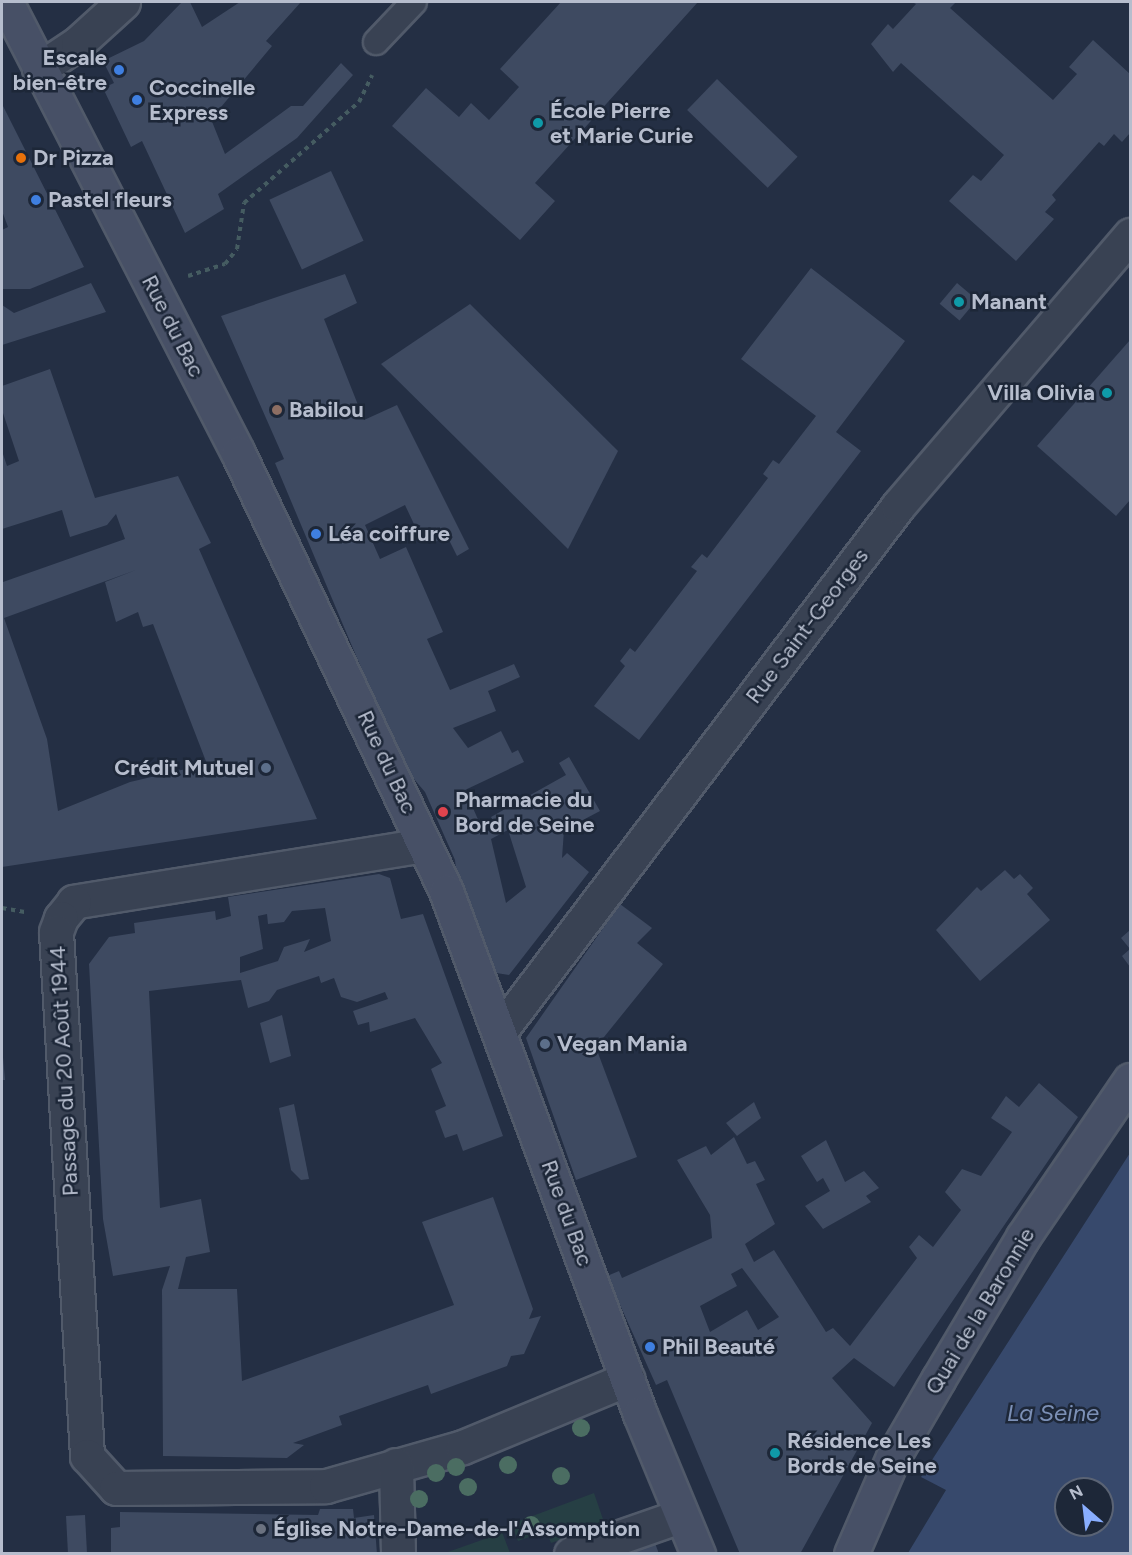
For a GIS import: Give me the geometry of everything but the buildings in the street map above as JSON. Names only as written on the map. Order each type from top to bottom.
[{"type":"street","name":"Rue du Bac","points":[[6,2],[152,285],[343,665],[424,845],[500,1031],[627,1379],[680,1516],[698,1554]]},
{"type":"street","points":[[39,69],[78,43],[123,2]]},
{"type":"street","name":"Rue Saint-Georges","points":[[500,1031],[898,506],[1131,235]]},
{"type":"street","name":"Passage du 20 Août 1944","points":[[396,1465],[326,1486],[116,1488],[87,1456],[56,932],[74,902],[424,845]]},
{"type":"street","name":"Quai de la Baronnie","points":[[851,1554],[893,1457],[939,1378],[1023,1237],[1131,1080]]},
{"type":"street","points":[[398,1554],[396,1465],[463,1447],[627,1379]]},
{"type":"street","points":[[571,1554],[680,1516]]},
{"type":"lane","points":[[376,42],[414,2]]},
{"type":"path","points":[[152,285],[225,264],[237,249],[243,203],[359,102],[373,72],[376,42]]},
{"type":"green space","points":[[594,1493],[605,1525],[551,1543],[546,1531],[518,1541],[511,1524]]},
{"type":"green space","points":[[499,1524],[510,1553],[445,1553],[496,1535],[493,1526]]},
{"type":"water","name":"La Seine","points":[[1130,1153],[1130,1553],[908,1553],[946,1490],[921,1477]]},
{"type":"place","name":"Escale bien-être","points":[[119,70]]},
{"type":"place","name":"Coccinelle Express","points":[[137,100]]},
{"type":"place","name":"École Pierre et Marie Curie","points":[[538,123]]},
{"type":"place","name":"Dr Pizza","points":[[21,158]]},
{"type":"place","name":"Pastel fleurs","points":[[36,200]]},
{"type":"place","name":"Manant","points":[[959,302]]},
{"type":"place","name":"Villa Olivia","points":[[1107,393]]},
{"type":"place","name":"Babilou","points":[[277,410]]},
{"type":"place","name":"Léa coiffure","points":[[316,534]]},
{"type":"place","name":"Crédit Mutuel","points":[[266,768]]},
{"type":"place","name":"Pharmacie du Bord de Seine","points":[[443,812]]},
{"type":"place","name":"Vegan Mania","points":[[545,1044]]},
{"type":"place","name":"Phil Beauté","points":[[650,1347]]},
{"type":"place","name":"Résidence Les Bords de Seine","points":[[775,1453]]},
{"type":"place","name":"Église Notre-Dame-de-l'Assomption","points":[[261,1529]]}]
